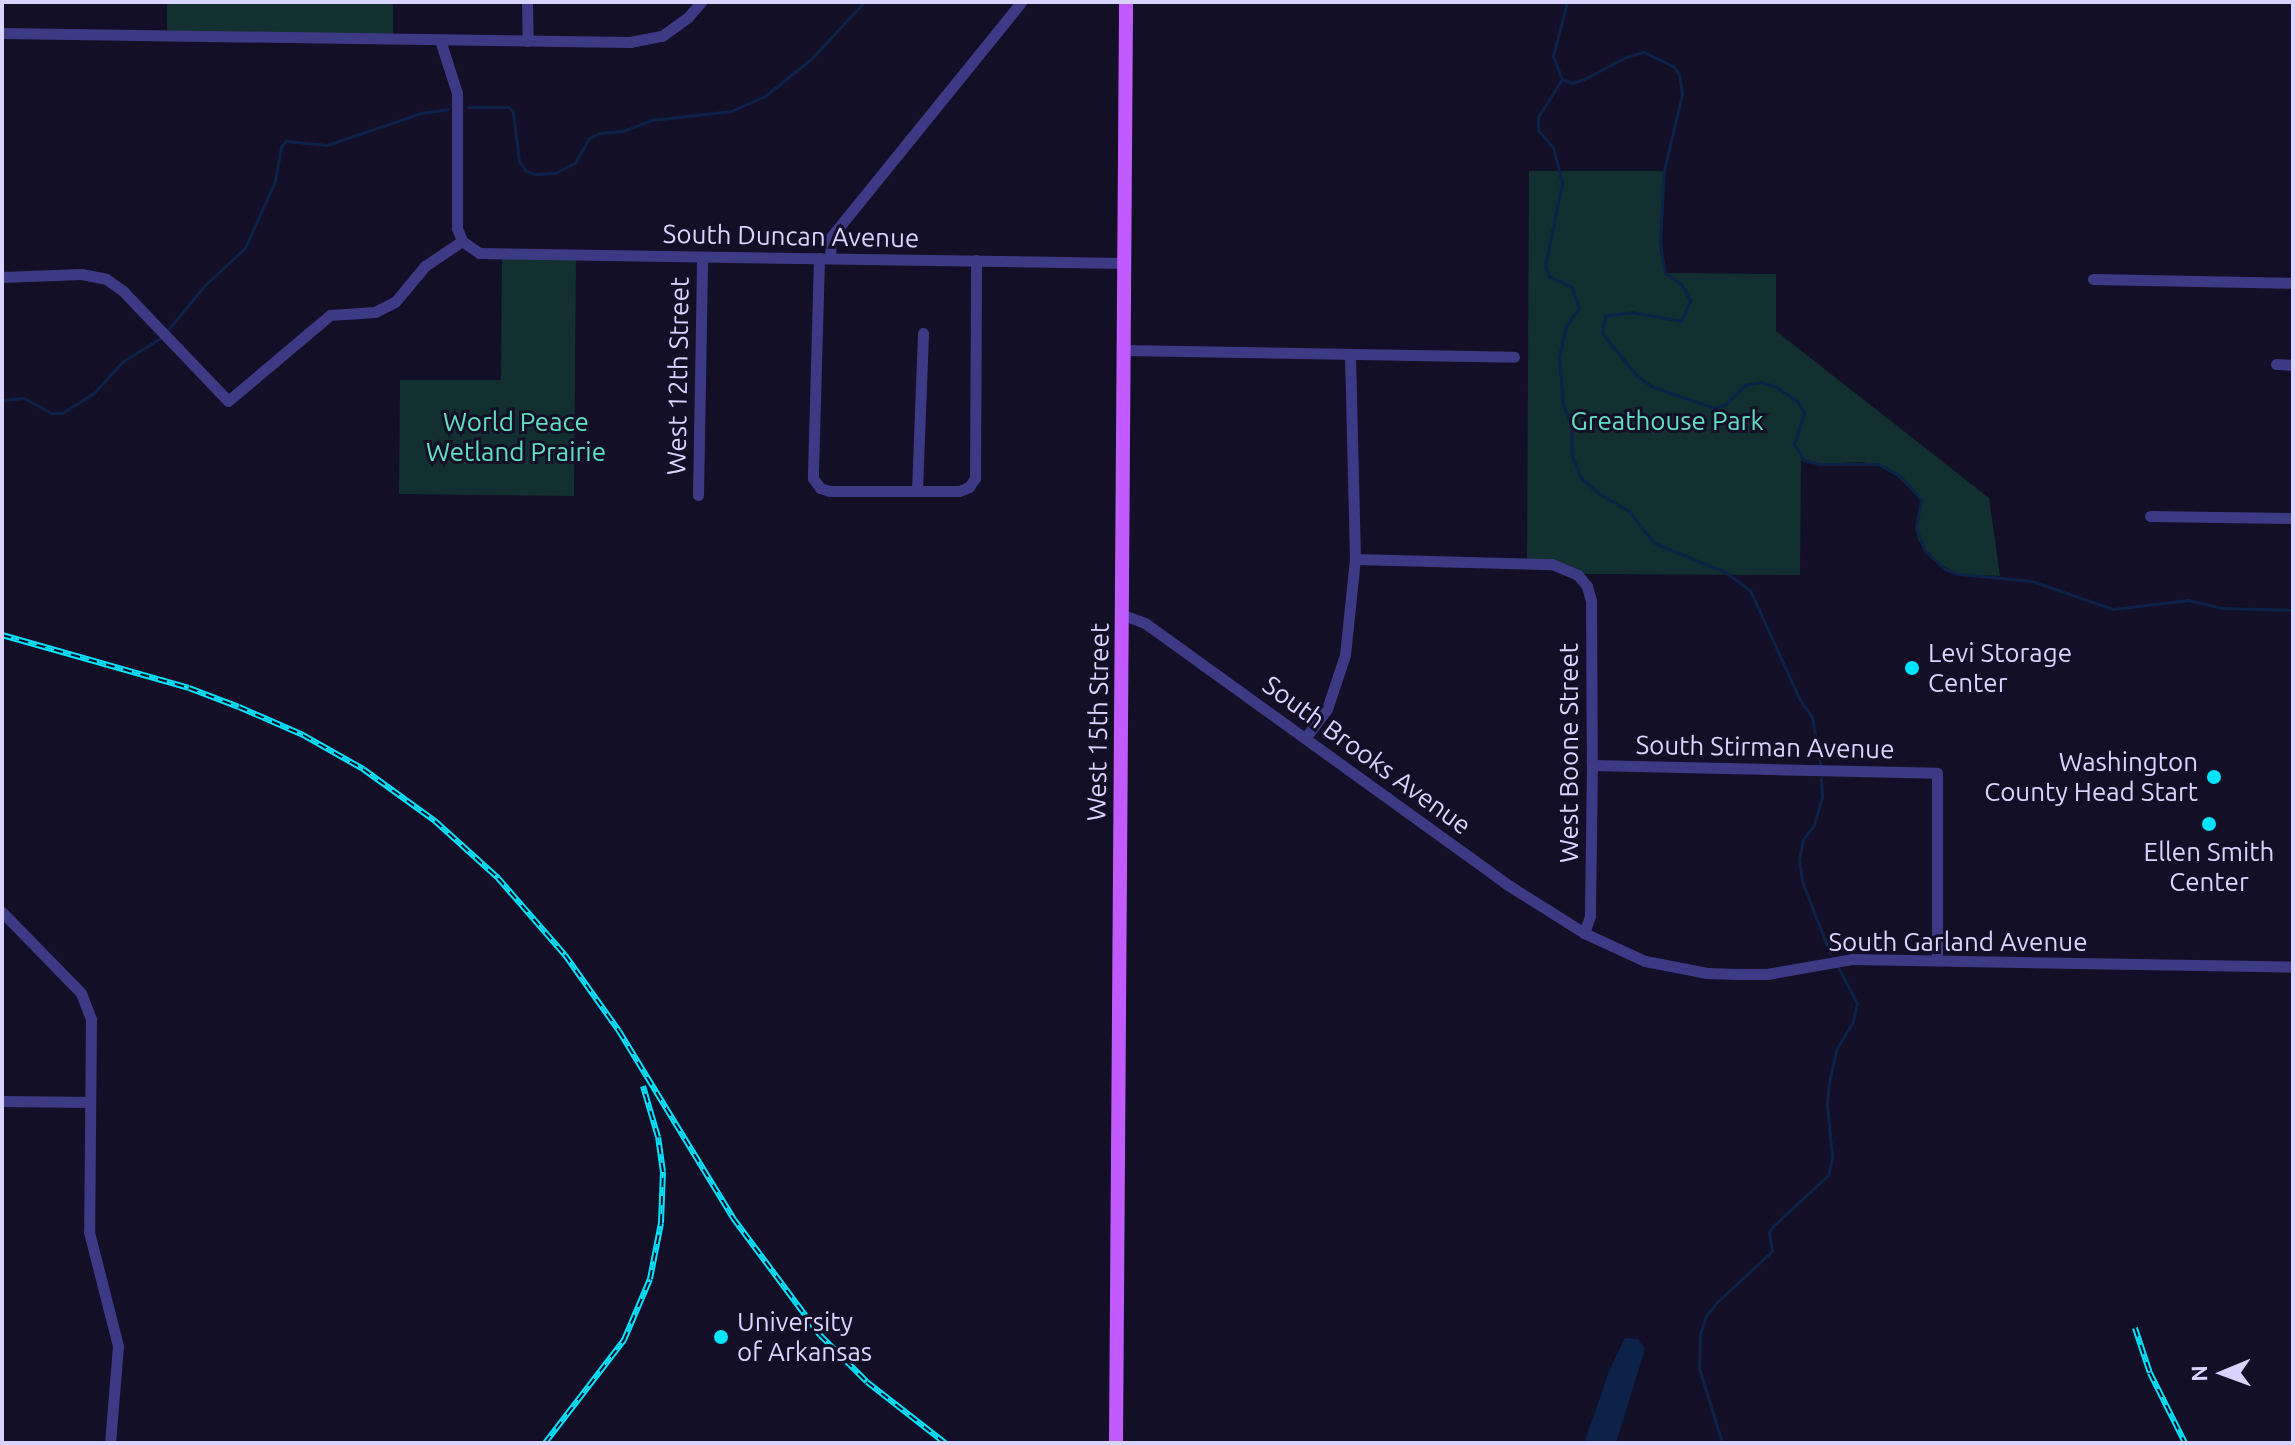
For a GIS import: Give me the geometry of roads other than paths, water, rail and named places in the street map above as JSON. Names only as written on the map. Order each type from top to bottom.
[{"type":"main road","name":"West 15th Street","points":[[1116,1443],[1126,2]]},
{"type":"street","points":[[527,2],[528,41]]},
{"type":"street","points":[[2,33],[647,41],[677,27],[701,2]]},
{"type":"street","points":[[976,260],[975,478],[969,487],[959,491],[830,491],[820,488],[813,478],[825,258],[831,237],[1021,2]]},
{"type":"street","points":[[2,277],[81,274],[106,279],[150,319],[228,401],[330,315],[375,312],[395,302],[425,266],[462,241],[457,228],[457,93],[440,40]]},
{"type":"street","name":"South Duncan Avenue","points":[[462,241],[479,253],[1124,263]]},
{"type":"street","name":"West 12th Street","points":[[698,495],[702,257]]},
{"type":"street","points":[[2093,279],[2293,283]]},
{"type":"street","points":[[917,490],[923,333]]},
{"type":"street","points":[[1123,350],[1514,357]]},
{"type":"street","points":[[1306,737],[1327,709],[1338,684],[1345,655],[1355,559],[1350,356]]},
{"type":"street","points":[[2276,364],[2293,365]]},
{"type":"street","points":[[2150,516],[2293,518]]},
{"type":"street","name":"West Boone Street","points":[[1355,559],[1552,564],[1578,575],[1587,586],[1591,601],[1592,765],[1590,916],[1584,933]]},
{"type":"street","name":"South Brooks Avenue","points":[[1123,615],[1145,623],[1505,883],[1584,933]]},
{"type":"street","name":"South Stirman Avenue","points":[[1592,765],[1937,773],[1937,959]]},
{"type":"street","points":[[2,912],[81,993],[91,1019],[89,1232],[118,1346],[110,1443]]},
{"type":"street","name":"South Garland Avenue","points":[[1584,933],[1645,961],[1707,973],[1767,974],[1852,959],[2293,967]]},
{"type":"street","points":[[2,1101],[89,1102]]},
{"type":"water","points":[[1625,1338],[1638,1339],[1645,1349],[1616,1443],[1584,1443],[1610,1369]]},
{"type":"waterway","points":[[468,107],[509,107],[513,112],[519,161],[525,170],[534,174],[555,173],[575,163],[589,138],[599,133],[623,131],[652,120],[731,111],[765,96],[811,59],[864,2]]},
{"type":"waterway","points":[[1567,2],[1553,56],[1562,79],[1538,117],[1538,130],[1553,147],[1562,183],[1545,266],[1549,276],[1572,287],[1579,308],[1566,326],[1559,357],[1563,404],[1571,425],[1572,456],[1581,478],[1598,493],[1628,510],[1654,543],[1725,572],[1750,590],[1800,700],[1812,717],[1820,763]]},
{"type":"waterway","points":[[1562,79],[1572,83],[1626,57],[1644,52],[1673,66],[1679,74],[1682,94],[1664,171],[1660,243],[1665,273],[1682,285],[1690,301],[1681,321],[1632,312],[1605,316],[1602,333],[1637,376],[1653,387],[1714,408],[1726,404],[1745,385],[1761,382],[1776,387],[1798,402],[1804,413],[1794,444],[1804,460],[1819,464],[1878,464],[1900,476],[1921,499],[1916,528],[1925,551],[1945,569],[1958,574],[2032,581],[2113,609],[2188,600],[2222,608],[2293,610]]},
{"type":"waterway","points":[[167,331],[205,285],[245,248],[275,181],[281,147],[286,141],[327,145],[421,113],[448,109]]},
{"type":"waterway","points":[[2,400],[24,398],[51,413],[62,413],[95,392],[122,362],[162,337]]},
{"type":"waterway","points":[[1821,778],[1822,797],[1814,825],[1803,839],[1799,859],[1802,881],[1830,954]]},
{"type":"waterway","points":[[1722,1443],[1699,1368],[1700,1334],[1706,1316],[1717,1302],[1772,1251],[1769,1232],[1773,1226],[1828,1175],[1832,1158],[1827,1104],[1829,1082],[1837,1048],[1853,1021],[1857,1003],[1838,967]]},
{"type":"railway","points":[[2,635],[189,688],[239,707],[303,735],[363,769],[435,821],[498,878],[565,955],[619,1031],[733,1218],[820,1335],[867,1382],[945,1443]]},
{"type":"railway","points":[[545,1443],[624,1340],[650,1279],[661,1223],[663,1172],[658,1137],[643,1086]]},
{"type":"railway","points":[[2135,1328],[2150,1373],[2185,1443]]},
{"type":"place","name":"Levi Storage Center","points":[[1912,668]]},
{"type":"place","name":"Washington County Head Start","points":[[2214,777]]},
{"type":"place","name":"Ellen Smith Center","points":[[2209,824]]},
{"type":"place","name":"University of Arkansas","points":[[721,1337]]},
{"type":"park label","name":"Greathouse Park","points":[[1667,421]]},
{"type":"park label","name":"World Peace Wetland Prairie","points":[[516,437]]}]
